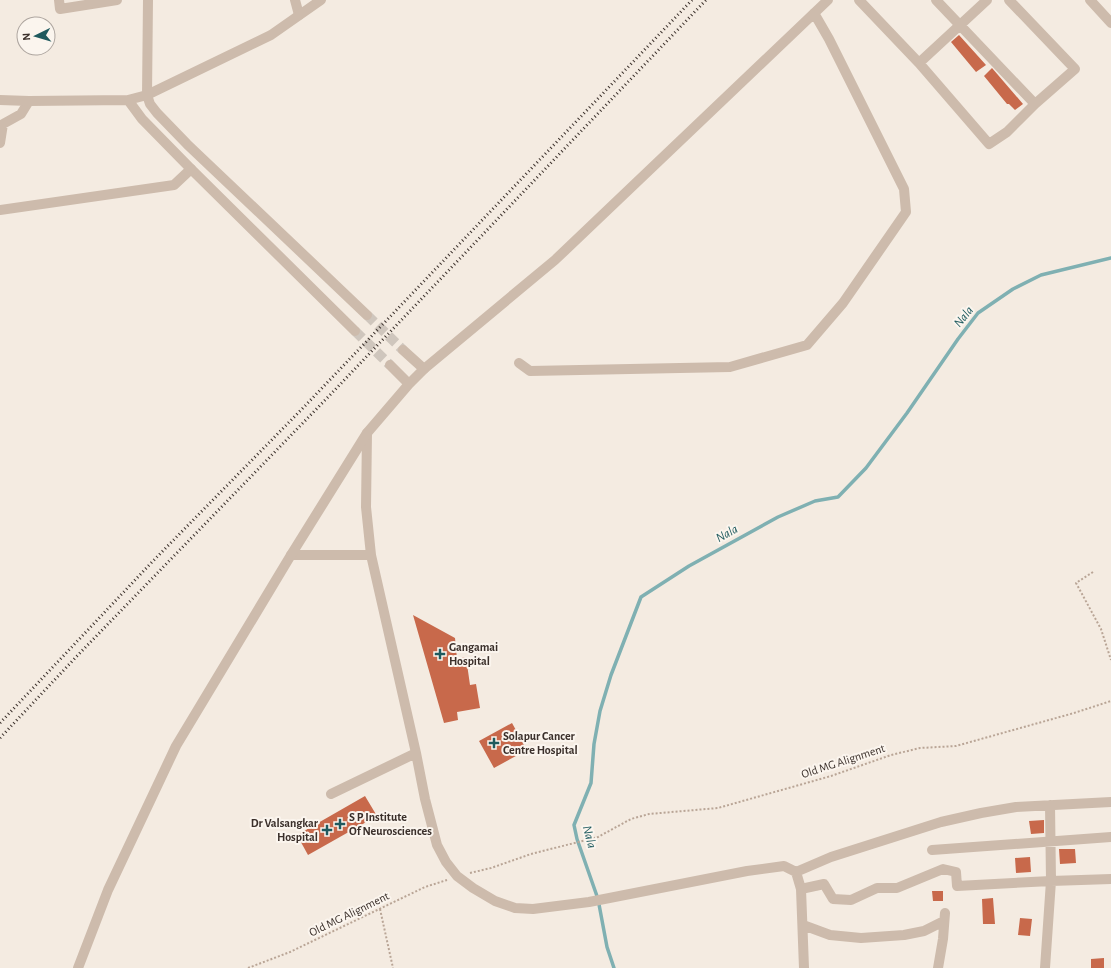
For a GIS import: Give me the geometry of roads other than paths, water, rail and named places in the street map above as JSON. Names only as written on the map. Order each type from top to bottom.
[{"type":"street","points":[[59,0],[60,9],[117,0]]},
{"type":"street","points":[[148,0],[147,95],[150,104],[187,144],[367,315]]},
{"type":"street","points":[[295,0],[299,15]]},
{"type":"street","points":[[0,100],[29,102],[128,100],[147,95],[270,35],[321,0]]},
{"type":"street","points":[[78,968],[108,890],[176,746],[291,555],[367,434],[409,384],[424,369],[555,260],[828,0]]},
{"type":"street","points":[[859,0],[919,63],[989,144],[1008,132],[1035,104],[1075,69],[1009,0]]},
{"type":"street","points":[[936,0],[1035,104]]},
{"type":"street","points":[[919,63],[987,0]]},
{"type":"street","points":[[1090,0],[1111,23]]},
{"type":"street","points":[[519,363],[530,371],[730,367],[807,345],[844,303],[906,212],[904,189],[829,39],[814,13]]},
{"type":"street","points":[[128,100],[142,119],[191,169],[355,331]]},
{"type":"street","points":[[0,143],[2,124],[21,114],[29,102]]},
{"type":"street","points":[[0,210],[174,185],[191,169]]},
{"type":"street","points":[[403,350],[424,369]]},
{"type":"street","points":[[390,366],[409,384]]},
{"type":"street","points":[[367,434],[366,507],[371,555],[416,753],[424,799],[437,845],[446,862],[457,876],[473,888],[495,901],[515,908],[533,909],[608,899],[747,871],[784,866],[796,872],[801,889],[804,968]]},
{"type":"street","points":[[291,555],[371,555]]},
{"type":"street","points":[[332,794],[416,753]]},
{"type":"street","points":[[796,872],[831,857],[942,822],[995,810],[1016,807],[1111,802]]},
{"type":"street","points":[[1045,968],[1051,881],[1050,805]]},
{"type":"street","points":[[932,850],[1051,840],[1111,837]]},
{"type":"street","points":[[801,889],[824,884],[832,899],[851,900],[877,888],[897,888],[943,869],[956,872],[957,886],[1111,879]]},
{"type":"street","points":[[802,925],[830,935],[861,938],[904,935],[924,931],[945,917],[938,968]]},
{"type":"waterway","name":"Nala","points":[[614,968],[607,947],[598,899],[577,839],[574,825],[591,783],[594,744],[600,711],[611,675],[641,597],[689,566],[778,517],[815,501],[838,497],[866,468],[978,313],[1013,289],[1041,275],[1111,258]]},
{"type":"tunnel","points":[[367,315],[403,350]]},
{"type":"tunnel","points":[[355,331],[390,365]]},
{"type":"railway","points":[[0,723],[153,561],[303,408],[692,0]]},
{"type":"railway","points":[[0,738],[77,656],[330,395],[706,0]]},
{"type":"place","name":"Gangamai Hospital","points":[[440,654]]},
{"type":"place","name":"Solapur Cancer Centre Hospital","points":[[494,743]]},
{"type":"place","name":"S P Institute Of Neurosciences","points":[[340,824]]},
{"type":"place","name":"Dr Valsangkar Hospital","points":[[327,830]]}]
